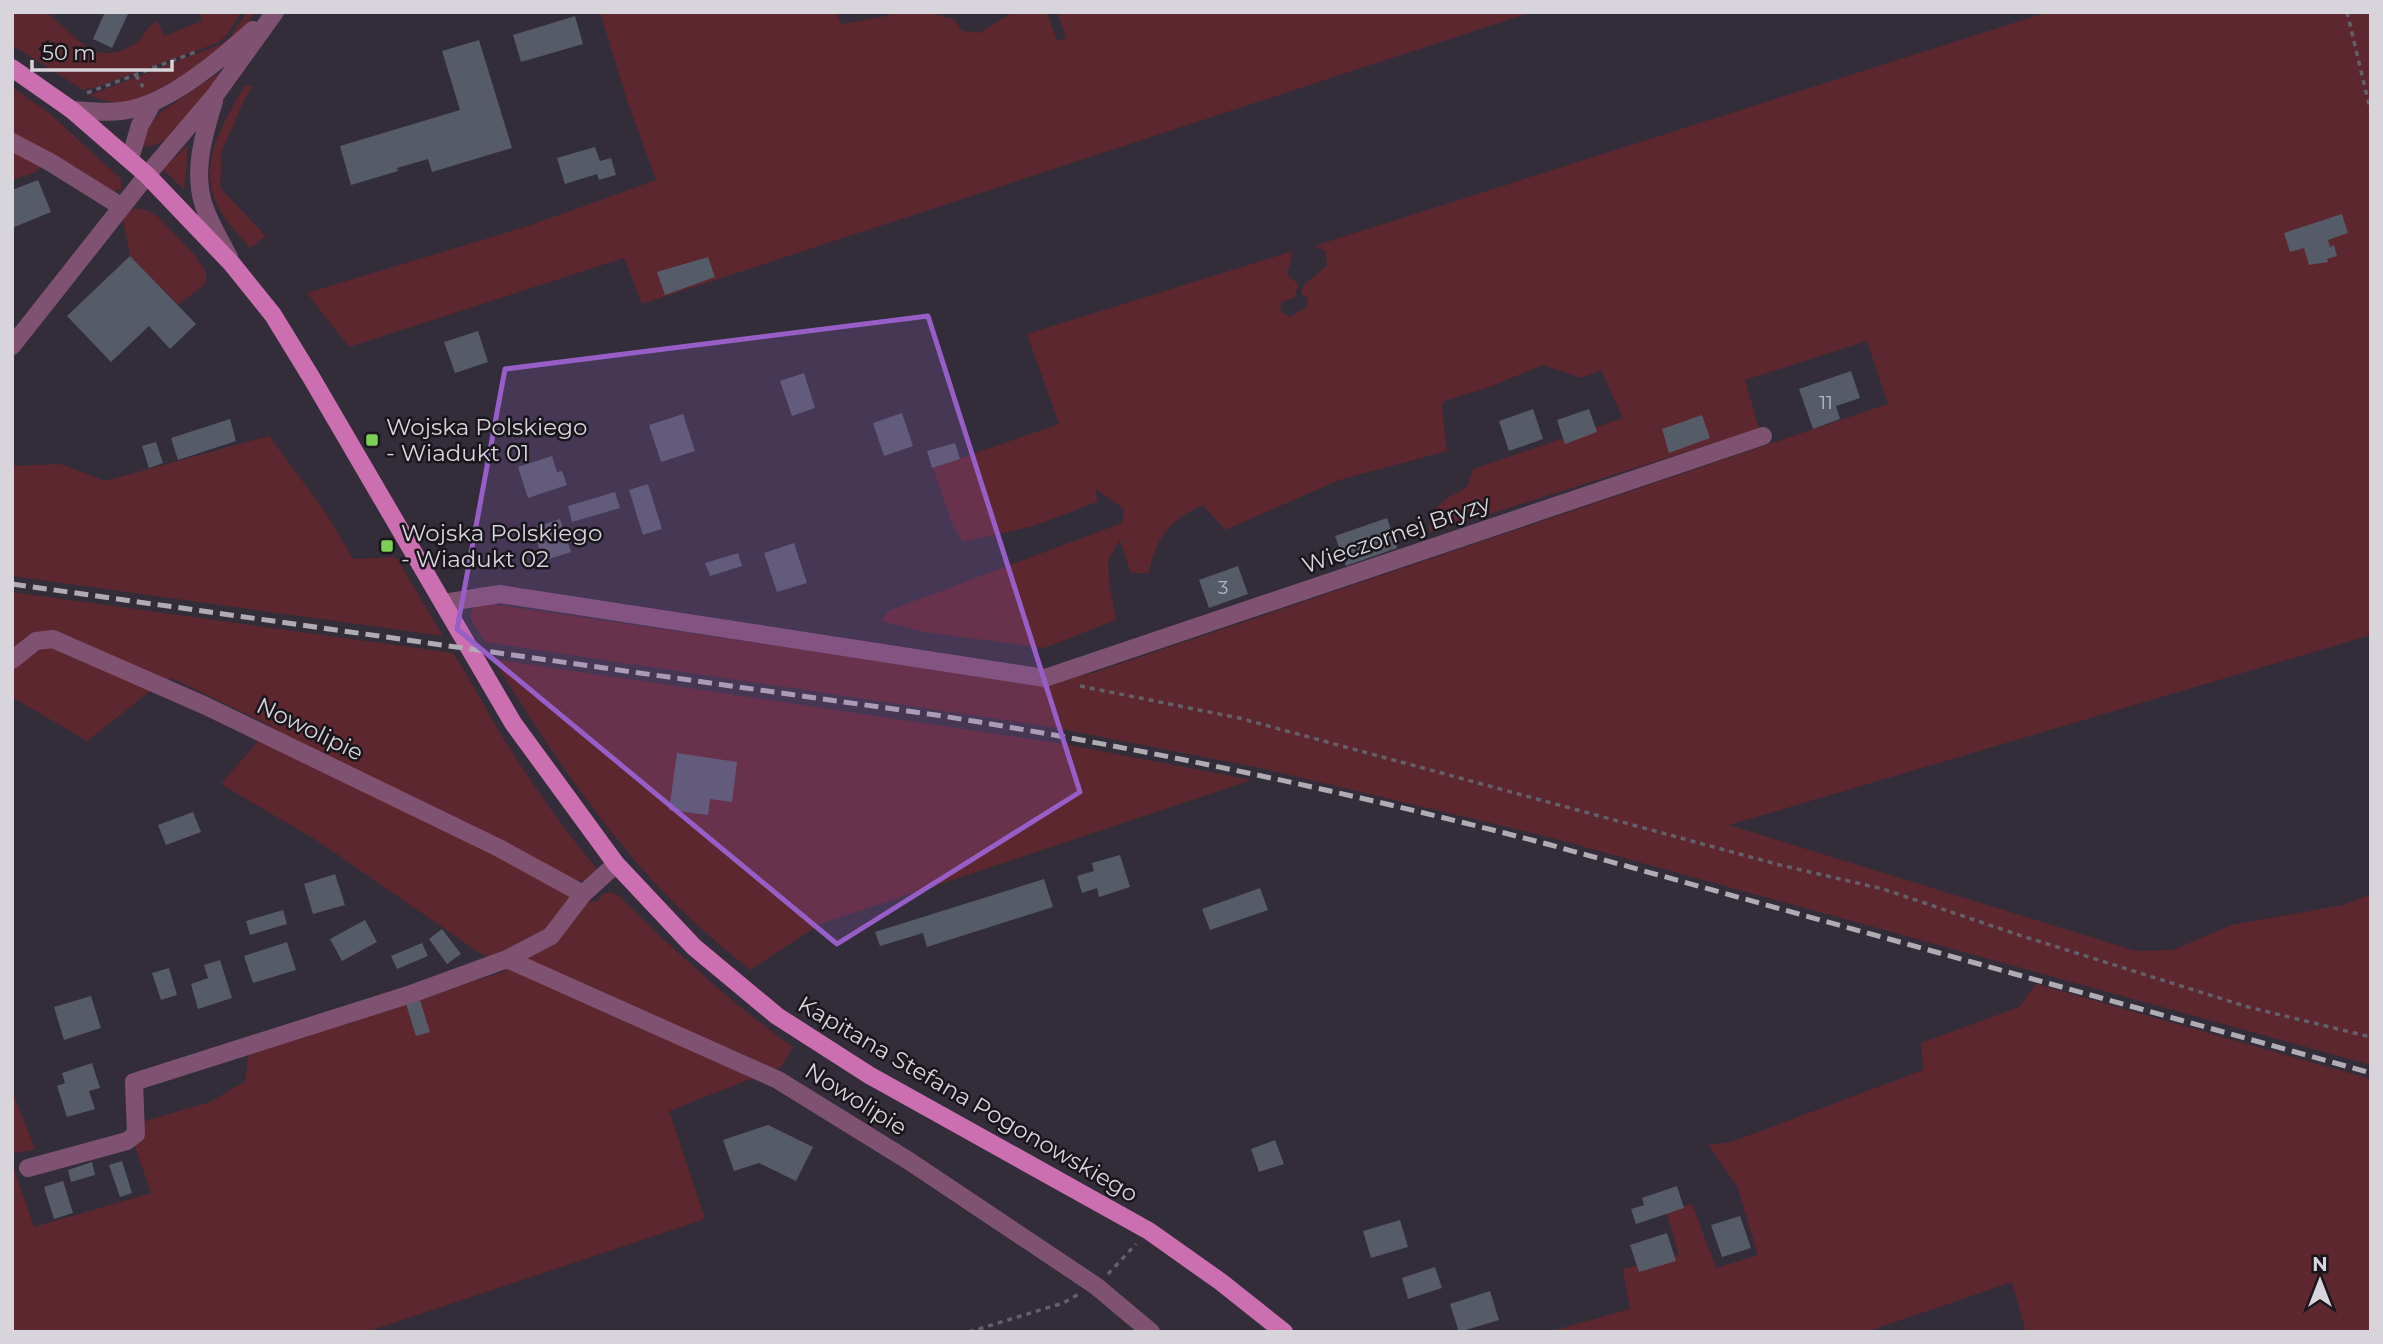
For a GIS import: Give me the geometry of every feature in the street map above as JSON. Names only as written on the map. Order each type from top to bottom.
[{"type":"main road","name":"Kapitana Stefana Pogonowskiego","points":[[12,68],[72,110],[147,175],[232,264],[273,315],[312,377],[513,723],[616,864],[694,947],[777,1016],[869,1075],[1149,1231],[1221,1282],[1284,1332]]},
{"type":"street","points":[[12,346],[121,206],[216,94],[273,12]]},
{"type":"street","points":[[72,110],[128,110],[152,104],[214,65],[273,12]]},
{"type":"street","points":[[216,94],[200,156],[199,179],[203,202],[232,264]]},
{"type":"street","points":[[130,159],[140,125],[152,104]]},
{"type":"street","points":[[12,142],[121,206]]},
{"type":"street","name":"Wieczornej Bryzy","points":[[1045,678],[1763,436]]},
{"type":"street","points":[[443,603],[500,594],[1045,678]]},
{"type":"street","name":"Nowolipie","points":[[12,660],[36,642],[53,639],[219,712],[499,848],[583,894]]},
{"type":"street","points":[[28,1168],[127,1141],[136,1135],[134,1082],[411,994],[507,959],[551,936],[583,894],[616,864]]},
{"type":"street","name":"Nowolipie","points":[[507,959],[778,1080],[909,1161],[1096,1286],[1151,1332]]},
{"type":"path","points":[[2347,12],[2371,113]]},
{"type":"path","points":[[72,110],[86,93],[198,51]]},
{"type":"path","points":[[1045,678],[1239,718],[1780,865],[1884,889],[2019,935],[2248,1007],[2371,1037]]},
{"type":"path","points":[[969,1332],[1063,1303],[1096,1286],[1149,1231]]},
{"type":"highlighted area","points":[[928,316],[1080,792],[837,944],[457,629],[505,369]]},
{"type":"shaded area","points":[[12,12],[46,12],[86,47],[113,53],[132,45],[157,21],[164,36],[202,21],[200,12],[241,12],[227,35],[217,43],[91,89],[87,88],[85,91],[12,45]]},
{"type":"shaded area","points":[[247,12],[255,12],[234,39],[189,72],[143,98],[116,102],[90,95],[222,44],[231,36]]},
{"type":"shaded area","points":[[600,12],[836,12],[841,24],[896,12],[935,12],[937,15],[954,19],[962,31],[979,33],[1014,12],[1047,12],[1057,41],[1066,38],[1057,12],[1532,12],[642,304],[624,258],[349,347],[307,293],[528,226],[656,180],[627,100]]},
{"type":"shaded area","points":[[2048,12],[2371,12],[2371,635],[1729,825],[2136,951],[2173,950],[2231,925],[2343,905],[2371,894],[2371,1065],[1545,836],[1265,769],[1051,727],[485,642],[472,619],[472,610],[485,603],[1042,685],[1096,672],[1888,404],[1867,341],[1745,380],[1759,429],[1429,533],[1431,516],[1439,504],[1467,487],[1473,469],[1623,418],[1601,370],[1582,378],[1543,365],[1489,387],[1444,401],[1442,406],[1447,451],[1339,480],[1225,530],[1203,505],[1173,523],[1166,531],[1155,550],[1149,573],[1131,573],[1120,540],[1108,560],[1116,620],[1044,648],[924,632],[882,621],[888,611],[1122,523],[1124,509],[1096,489],[1097,502],[1033,526],[963,542],[953,526],[933,468],[1059,424],[1027,334],[1293,251],[1287,275],[1298,284],[1295,297],[1282,302],[1280,311],[1290,317],[1307,307],[1308,298],[1301,294],[1303,286],[1327,265],[1325,251],[1314,246]]},
{"type":"shaded area","points":[[218,73],[219,77],[166,140],[149,147],[141,144],[147,128],[160,113]]},
{"type":"shaded area","points":[[247,85],[253,86],[222,151],[220,188],[266,236],[250,248],[218,207],[211,185],[210,170],[222,127]]},
{"type":"shaded area","points":[[12,87],[48,112],[121,179],[121,189],[106,189],[50,155],[36,172],[12,180]]},
{"type":"shaded area","points":[[188,145],[184,190],[163,169]]},
{"type":"shaded area","points":[[135,208],[149,211],[158,217],[193,253],[206,272],[206,283],[178,305],[130,256],[123,220],[128,212]]},
{"type":"shaded area","points":[[269,436],[326,513],[353,559],[396,557],[443,636],[12,576],[12,466],[60,464],[105,481]]},
{"type":"shaded area","points":[[12,592],[453,653],[522,767],[595,866],[596,871],[589,881],[577,880],[566,892],[586,902],[598,901],[602,894],[609,892],[618,895],[703,975],[793,1047],[781,1067],[669,1111],[705,1219],[366,1332],[12,1332],[12,1163],[34,1227],[151,1193],[128,1126],[210,1102],[245,1081],[249,1053],[506,971],[316,840],[221,784],[271,726],[172,678],[154,688],[87,741],[12,697]]},
{"type":"shaded area","points":[[493,659],[1064,744],[1252,780],[820,924],[750,970],[678,906],[618,840],[561,764]]},
{"type":"shaded area","points":[[2036,984],[2371,1079],[2371,1332],[2026,1332],[2012,1282],[1866,1332],[1548,1332],[1630,1309],[1623,1269],[1679,1255],[1666,1210],[1692,1204],[1716,1268],[1758,1255],[1737,1186],[1708,1145],[1731,1142],[1923,1070],[1921,1043],[2019,1007]]},
{"type":"shaded area","points":[[12,1091],[35,1149],[12,1154]]},
{"type":"building","points":[[105,12],[128,14],[112,48],[93,39]]},
{"type":"building","points":[[575,16],[583,44],[521,62],[513,35]]},
{"type":"building","points":[[479,40],[512,148],[432,172],[428,159],[351,185],[340,146],[460,110],[442,51]]},
{"type":"building","points":[[595,147],[600,161],[611,158],[616,175],[599,180],[597,174],[565,184],[557,158]]},
{"type":"building","points":[[38,180],[51,212],[12,228],[12,190]]},
{"type":"building","points":[[2342,214],[2348,233],[2328,240],[2330,247],[2334,245],[2337,256],[2327,259],[2328,262],[2309,265],[2304,248],[2290,252],[2284,233]]},
{"type":"building","points":[[130,256],[196,324],[170,349],[149,326],[111,362],[67,316]]},
{"type":"building","points":[[708,257],[715,277],[665,295],[657,272]]},
{"type":"building","points":[[478,331],[488,362],[455,373],[444,342]]},
{"type":"building","points":[[1851,371],[1860,398],[1836,406],[1840,419],[1813,429],[1799,389]]},
{"type":"building","points":[[804,373],[815,408],[792,416],[780,381]]},
{"type":"building","points":[[1533,409],[1543,439],[1509,451],[1499,421]]},
{"type":"building","points":[[1589,409],[1597,432],[1565,444],[1557,420]]},
{"type":"building","points":[[902,413],[913,446],[884,456],[873,423]]},
{"type":"building","points":[[683,414],[695,451],[661,462],[649,425]]},
{"type":"building","points":[[1702,415],[1710,438],[1669,453],[1662,429]]},
{"type":"building","points":[[230,419],[236,441],[178,460],[171,438]]},
{"type":"building","points":[[156,442],[163,463],[149,468],[142,446]]},
{"type":"building","points":[[955,443],[960,459],[932,468],[927,451]]},
{"type":"building","points":[[552,456],[557,472],[562,471],[567,485],[528,498],[518,467]]},
{"type":"building","points":[[648,484],[662,529],[643,535],[629,490]]},
{"type":"building","points":[[615,492],[620,508],[572,522],[568,506]]},
{"type":"building","points":[[1387,518],[1397,548],[1346,566],[1335,536]]},
{"type":"building","points":[[560,519],[571,552],[543,561],[533,528]]},
{"type":"building","points":[[794,543],[807,583],[777,592],[764,553]]},
{"type":"building","points":[[738,553],[742,566],[710,576],[705,563]]},
{"type":"building","points":[[1238,566],[1248,594],[1209,608],[1199,580]]},
{"type":"building","points":[[677,753],[737,762],[732,802],[710,799],[708,815],[669,810]]},
{"type":"building","points":[[193,812],[201,832],[166,845],[158,825]]},
{"type":"building","points":[[1120,855],[1130,887],[1099,897],[1097,888],[1082,893],[1077,876],[1094,871],[1092,863]]},
{"type":"building","points":[[335,874],[345,905],[313,914],[304,884]]},
{"type":"building","points":[[1044,879],[1053,907],[927,947],[923,933],[880,946],[875,932]]},
{"type":"building","points":[[1260,888],[1268,910],[1210,930],[1202,909]]},
{"type":"building","points":[[283,910],[287,924],[250,935],[246,921]]},
{"type":"building","points":[[365,920],[377,942],[342,961],[330,939]]},
{"type":"building","points":[[442,929],[461,954],[447,964],[429,939]]},
{"type":"building","points":[[287,942],[296,970],[253,983],[244,956]]},
{"type":"building","points":[[422,943],[428,956],[397,969],[391,956]]},
{"type":"building","points":[[220,960],[232,998],[198,1009],[191,984],[208,978],[204,965]]},
{"type":"building","points":[[169,968],[177,995],[161,1000],[152,973]]},
{"type":"building","points":[[91,996],[101,1028],[64,1040],[54,1007]]},
{"type":"building","points":[[420,1000],[430,1032],[416,1036],[406,1004]]},
{"type":"building","points":[[92,1063],[100,1088],[89,1091],[95,1109],[67,1117],[57,1086],[65,1083],[62,1073]]},
{"type":"building","points":[[768,1125],[813,1147],[796,1181],[759,1163],[734,1171],[723,1140]]},
{"type":"building","points":[[1275,1140],[1284,1164],[1259,1172],[1251,1149]]},
{"type":"building","points":[[122,1161],[132,1193],[120,1197],[109,1165]]},
{"type":"building","points":[[92,1162],[95,1175],[71,1182],[68,1170]]},
{"type":"building","points":[[63,1181],[73,1213],[54,1219],[44,1187]]},
{"type":"building","points":[[1677,1186],[1684,1208],[1636,1224],[1631,1209],[1644,1205],[1642,1198]]},
{"type":"building","points":[[1740,1216],[1751,1248],[1722,1257],[1711,1225]]},
{"type":"building","points":[[1400,1220],[1408,1247],[1371,1258],[1363,1231]]},
{"type":"building","points":[[1667,1233],[1676,1261],[1639,1272],[1630,1245]]},
{"type":"building","points":[[1435,1267],[1442,1288],[1408,1299],[1402,1278]]},
{"type":"building","points":[[1490,1291],[1499,1320],[1459,1332],[1450,1304]]},
{"type":"railway","points":[[12,584],[936,715],[1243,772],[1547,844],[2371,1073]]},
{"type":"place","name":"Wojska Polskiego - Wiadukt 01","points":[[372,440]]},
{"type":"place","name":"Wojska Polskiego - Wiadukt 02","points":[[387,546]]}]
